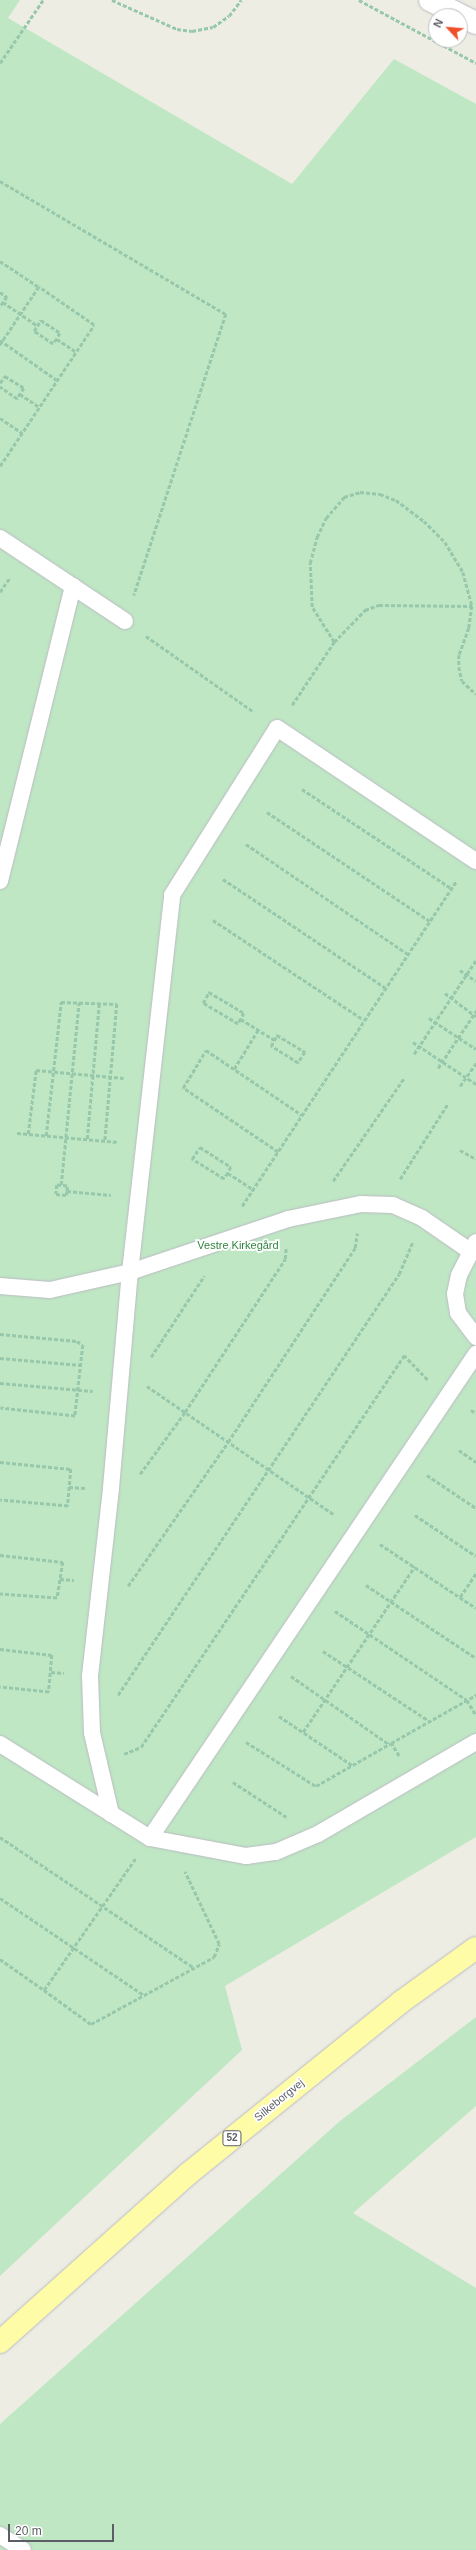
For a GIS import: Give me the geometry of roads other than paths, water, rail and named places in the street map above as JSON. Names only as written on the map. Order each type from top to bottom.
[{"type":"main road","points":[[430,0],[476,23]]},
{"type":"main road","name":"Silkeborgvej","points":[[0,2342],[188,2174],[401,2002],[476,1948]]},
{"type":"lane","points":[[0,538],[125,621]]},
{"type":"lane","points":[[0,881],[73,586]]},
{"type":"lane","points":[[111,1814],[92,1733],[89,1696],[98,1593],[120,1394],[130,1272],[172,895],[277,728],[474,860]]},
{"type":"lane","points":[[0,1286],[50,1290],[130,1272],[288,1219],[362,1204],[393,1205],[422,1218],[473,1246],[459,1276],[455,1294],[458,1313],[476,1337]]},
{"type":"lane","points":[[150,1838],[476,1354]]},
{"type":"lane","points":[[0,1744],[150,1838],[246,1856],[276,1852],[303,1841],[476,1742]]},
{"type":"lane","points":[[0,2535],[23,2550]]},
{"type":"park label","name":"Vestre Kirkegård","points":[[238,1245]]}]
